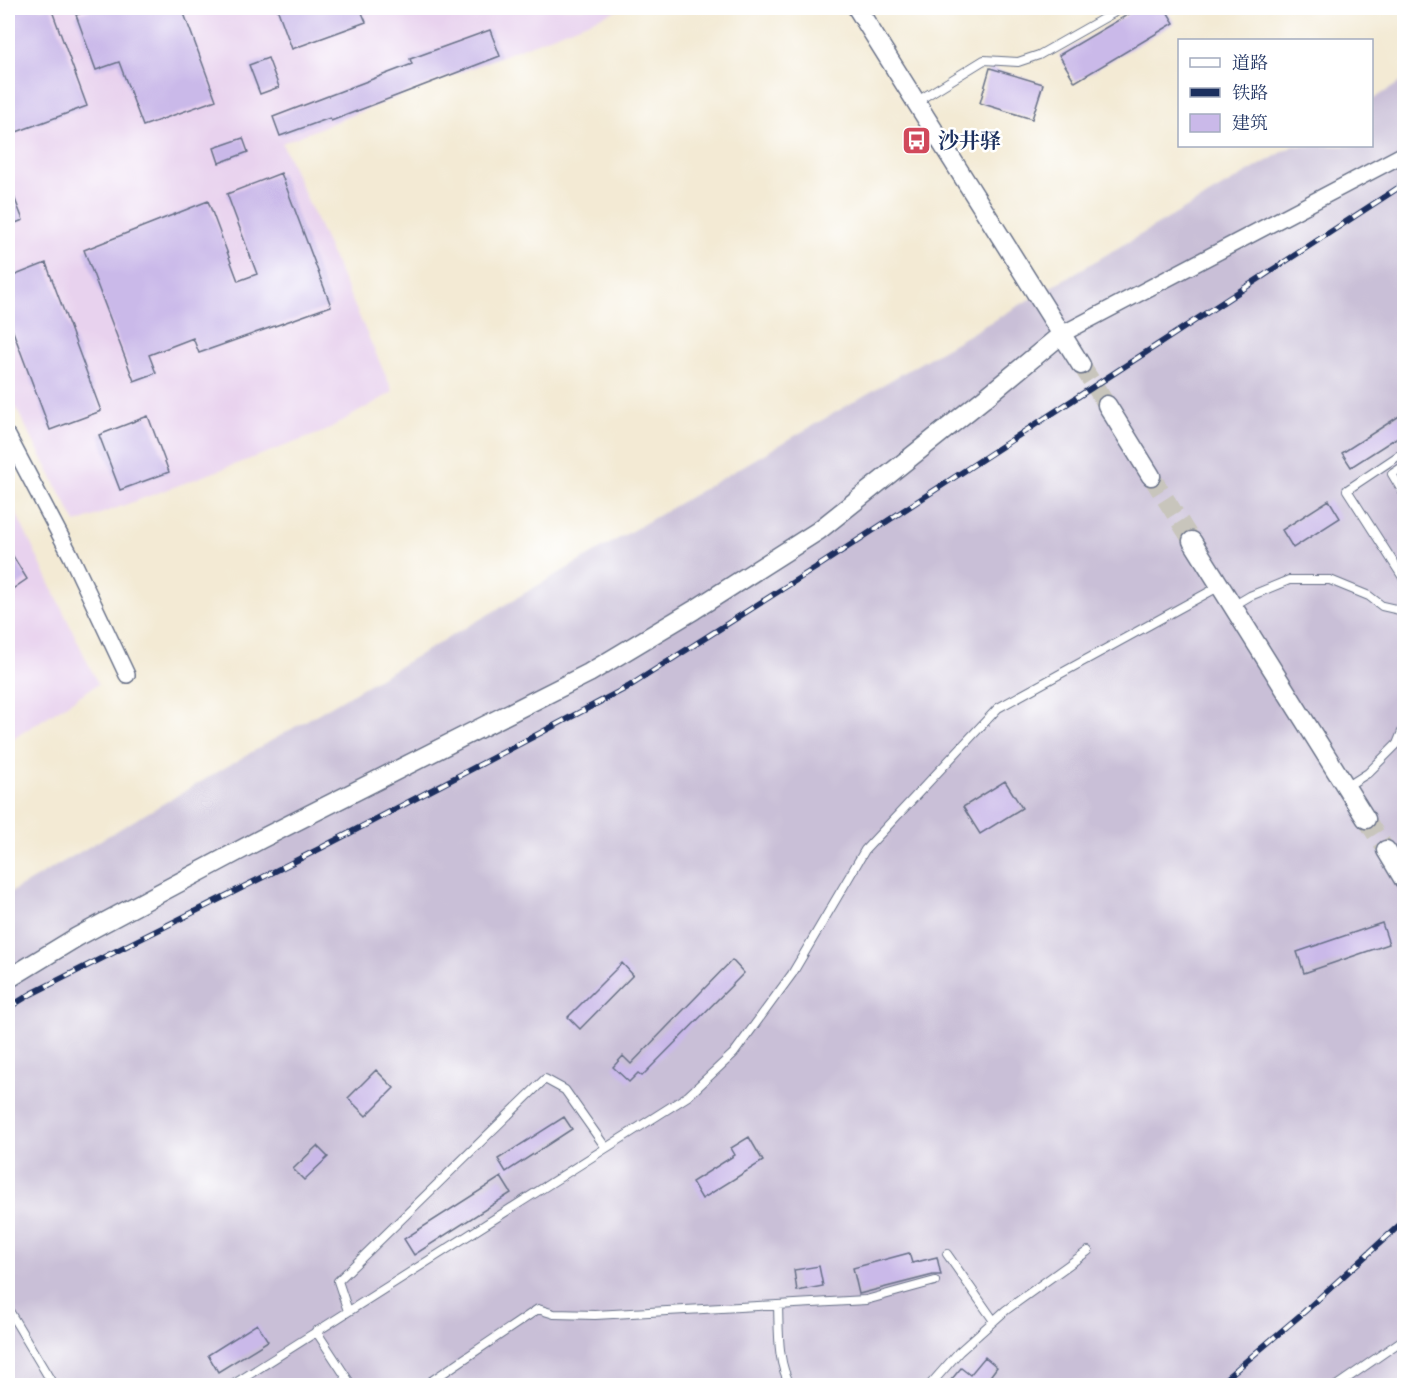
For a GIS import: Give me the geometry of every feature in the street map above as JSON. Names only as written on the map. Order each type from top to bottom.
[{"type":"street","points":[[857,8],[1081,365]]},
{"type":"street","points":[[8,979],[77,937],[261,839],[589,672],[694,610],[818,531],[1062,334],[1404,154]]},
{"type":"street","points":[[1107,405],[1151,476]]},
{"type":"street","points":[[8,436],[71,556],[127,675]]},
{"type":"street","points":[[1192,541],[1366,819]]},
{"type":"street","points":[[1386,850],[1404,880]]},
{"type":"lane","points":[[916,102],[984,60],[1018,62],[1039,55],[1122,8]]},
{"type":"lane","points":[[1404,452],[1347,490],[1404,579]]},
{"type":"lane","points":[[1404,466],[1392,474],[1404,494]]},
{"type":"lane","points":[[1233,606],[1250,596],[1289,580],[1330,580],[1369,596],[1382,606],[1404,611]]},
{"type":"lane","points":[[231,1386],[688,1096],[734,1053],[792,974],[866,850],[998,708],[1220,586]]},
{"type":"lane","points":[[1346,787],[1368,773],[1397,744],[1404,727]]},
{"type":"lane","points":[[348,1311],[338,1281],[545,1079],[565,1090],[606,1148]]},
{"type":"lane","points":[[929,1386],[959,1352],[1006,1310],[1088,1251]]},
{"type":"lane","points":[[947,1254],[994,1321]]},
{"type":"lane","points":[[424,1386],[538,1309],[554,1314],[595,1315],[866,1300],[935,1281]]},
{"type":"lane","points":[[778,1305],[780,1353],[791,1386]]},
{"type":"lane","points":[[8,1309],[54,1386]]},
{"type":"lane","points":[[316,1331],[352,1386]]},
{"type":"lane","points":[[1336,1386],[1404,1339]]},
{"type":"shaded area","points":[[8,8],[623,8],[282,143],[393,392],[323,432],[76,523],[8,393]]},
{"type":"shaded area","points":[[1404,80],[1404,1385],[8,1385],[8,894],[1291,147],[1373,147],[1373,99]]},
{"type":"shaded area","points":[[8,496],[98,684],[8,742]]},
{"type":"building","points":[[8,8],[51,8],[87,106],[11,134],[8,123]]},
{"type":"building","points":[[96,8],[182,8],[216,100],[143,126],[119,62],[96,70],[76,15]]},
{"type":"building","points":[[277,8],[360,8],[366,22],[292,49]]},
{"type":"building","points":[[1139,8],[1165,8],[1174,23],[1075,82],[1059,55]]},
{"type":"building","points":[[490,30],[500,56],[331,121],[330,118],[280,136],[273,117],[412,64],[410,59]]},
{"type":"building","points":[[268,58],[279,87],[260,94],[249,65]]},
{"type":"building","points":[[990,68],[1043,84],[1032,119],[980,103]]},
{"type":"building","points":[[243,138],[248,152],[219,163],[214,148]]},
{"type":"building","points":[[281,173],[331,306],[199,353],[193,338],[149,355],[156,373],[134,381],[84,250],[208,201],[238,281],[257,274],[227,194]]},
{"type":"building","points":[[8,181],[23,220],[8,226]]},
{"type":"building","points":[[46,263],[101,411],[50,430],[8,318],[8,278]]},
{"type":"building","points":[[1404,413],[1404,433],[1351,467],[1342,453]]},
{"type":"building","points":[[148,416],[169,472],[120,490],[99,435]]},
{"type":"building","points":[[1329,500],[1340,518],[1293,548],[1282,530]]},
{"type":"building","points":[[8,548],[27,579],[8,592]]},
{"type":"building","points":[[1005,781],[1022,808],[980,834],[963,807]]},
{"type":"building","points":[[1382,923],[1389,944],[1304,973],[1297,952]]},
{"type":"building","points":[[732,960],[744,973],[642,1076],[638,1073],[629,1082],[613,1067],[623,1056],[631,1064]]},
{"type":"building","points":[[622,963],[633,975],[580,1029],[568,1017]]},
{"type":"building","points":[[376,1070],[394,1088],[366,1116],[348,1098]]},
{"type":"building","points":[[564,1117],[572,1129],[506,1172],[498,1159]]},
{"type":"building","points":[[749,1137],[763,1161],[702,1199],[692,1182],[735,1155],[731,1148]]},
{"type":"building","points":[[317,1146],[328,1157],[304,1180],[293,1169]]},
{"type":"building","points":[[501,1177],[511,1193],[414,1255],[404,1239]]},
{"type":"building","points":[[909,1253],[912,1263],[937,1257],[941,1275],[933,1275],[859,1294],[853,1268]]},
{"type":"building","points":[[819,1266],[823,1286],[797,1291],[794,1270]]},
{"type":"building","points":[[257,1324],[268,1341],[218,1372],[208,1355]]},
{"type":"building","points":[[985,1357],[997,1367],[983,1386],[958,1386],[951,1380],[961,1368],[970,1375]]},
{"type":"tunnel","points":[[1081,365],[1107,405]]},
{"type":"tunnel","points":[[1151,476],[1192,541]]},
{"type":"tunnel","points":[[1366,819],[1386,850]]},
{"type":"railway","points":[[8,1008],[31,994],[321,848],[628,687],[820,565],[1404,184]]},
{"type":"railway","points":[[1217,1386],[1304,1312],[1404,1221]]},
{"type":"place","name":"沙井驿","points":[[917,140]]}]
